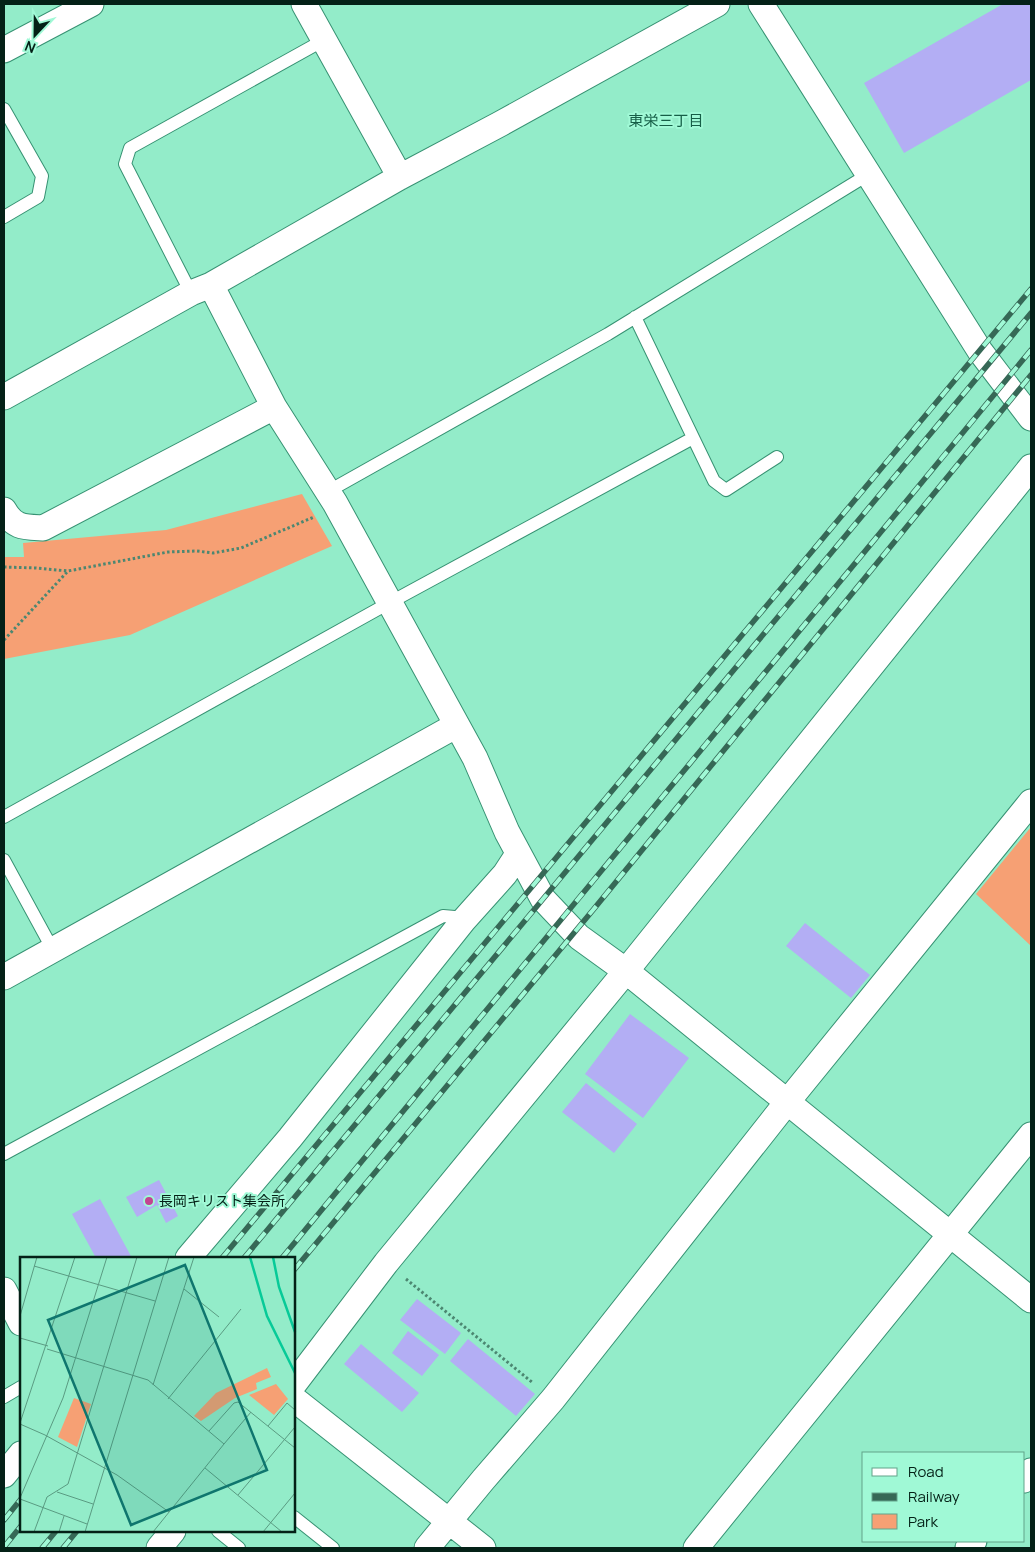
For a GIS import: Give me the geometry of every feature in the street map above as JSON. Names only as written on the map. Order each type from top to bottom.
[{"type":"street","points":[[4,50],[91,4]]},
{"type":"street","points":[[304,4],[400,177]]},
{"type":"street","points":[[4,397],[400,177],[717,4]]},
{"type":"street","points":[[761,4],[980,351],[1031,418]]},
{"type":"street","points":[[201,289],[335,504],[475,758],[507,832],[544,899],[579,937],[626,970],[1031,1300]]},
{"type":"street","points":[[4,510],[10,520],[22,526],[43,528],[274,407]]},
{"type":"street","points":[[295,1383],[386,1263],[626,970],[1031,467]]},
{"type":"street","points":[[4,977],[457,725]]},
{"type":"street","points":[[427,1548],[553,1399],[788,1101],[1031,802]]},
{"type":"street","points":[[189,1257],[290,1138],[466,918],[505,874],[518,854]]},
{"type":"street","points":[[696,1548],[1031,1135]]},
{"type":"street","points":[[4,1290],[20,1321]]},
{"type":"street","points":[[295,1400],[448,1522],[484,1548]]},
{"type":"street","points":[[4,1475],[20,1455]]},
{"type":"street","points":[[159,1548],[172,1532]]},
{"type":"lane","points":[[201,289],[125,164],[130,148],[324,40]]},
{"type":"lane","points":[[4,109],[42,176],[38,197],[4,217]]},
{"type":"lane","points":[[327,492],[635,317],[869,174]]},
{"type":"lane","points":[[635,317],[714,481],[726,490],[777,457]]},
{"type":"lane","points":[[4,817],[389,603],[693,438]]},
{"type":"lane","points":[[4,860],[53,950]]},
{"type":"lane","points":[[4,1154],[443,916],[466,918]]},
{"type":"lane","points":[[4,1397],[20,1388]]},
{"type":"lane","points":[[295,1517],[332,1548]]},
{"type":"lane","points":[[219,1532],[239,1548]]},
{"type":"path","points":[[4,567],[68,571],[168,552],[197,551],[213,553],[241,548],[315,516]]},
{"type":"path","points":[[4,640],[68,571]]},
{"type":"path","points":[[386,1263],[553,1399]]},
{"type":"green space","points":[[302,494],[332,546],[130,635],[4,659],[4,557],[24,557],[23,543],[166,530]]},
{"type":"green space","points":[[1031,827],[1031,946],[976,894]]},
{"type":"building","points":[[1003,4],[1031,4],[1031,80],[904,153],[864,83]]},
{"type":"building","points":[[805,923],[870,975],[851,998],[786,946]]},
{"type":"building","points":[[630,1014],[689,1058],[643,1118],[585,1074]]},
{"type":"building","points":[[586,1083],[637,1124],[614,1153],[562,1112]]},
{"type":"building","name":"長岡キリスト集会所","points":[[159,1180],[178,1216],[166,1223],[157,1205],[137,1217],[126,1197]]},
{"type":"building","points":[[100,1199],[131,1257],[95,1257],[72,1214]]},
{"type":"building","points":[[417,1299],[461,1333],[445,1354],[400,1320]]},
{"type":"building","points":[[408,1331],[439,1355],[422,1376],[392,1353]]},
{"type":"building","points":[[468,1339],[535,1394],[516,1416],[450,1361]]},
{"type":"building","points":[[361,1344],[419,1393],[402,1412],[344,1364]]},
{"type":"railway","points":[[223,1257],[1031,289]]},
{"type":"railway","points":[[245,1257],[1031,313]]},
{"type":"railway","points":[[283,1257],[1031,350]]},
{"type":"railway","points":[[295,1269],[593,910],[1031,375]]},
{"type":"railway","points":[[4,1520],[20,1500]]},
{"type":"railway","points":[[4,1547],[20,1527]]},
{"type":"railway","points":[[42,1548],[55,1532]]},
{"type":"railway","points":[[63,1548],[76,1532]]},
{"type":"place","name":"長岡キリスト集会所","points":[[149,1201]]},
{"type":"district","name":"東栄三丁目","points":[[666,121]]}]
